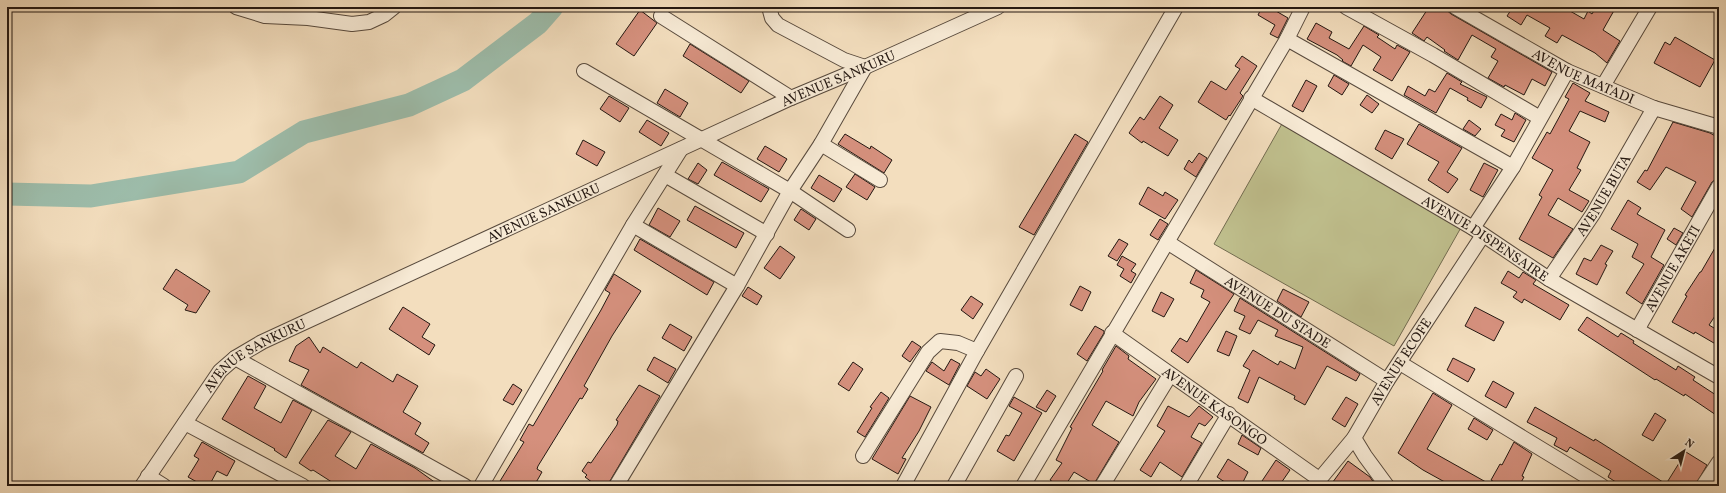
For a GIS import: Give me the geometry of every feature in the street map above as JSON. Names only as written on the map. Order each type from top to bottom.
[{"type":"street","points":[[236,7],[265,16],[308,18],[352,24],[369,22],[384,15],[394,7]]},
{"type":"street","points":[[616,486],[737,286],[790,191],[821,144],[866,67],[844,60],[778,25],[772,18],[769,7]]},
{"type":"street","name":"AVENUE SANKURU","points":[[145,481],[220,371],[235,358],[269,339],[791,98],[866,67],[998,7]]},
{"type":"street","points":[[903,486],[977,352],[1176,7]]},
{"type":"street","points":[[1023,486],[1287,39],[1303,7]]},
{"type":"street","points":[[1346,7],[1433,55],[1540,118]]},
{"type":"street","name":"AVENUE MATADI","points":[[1455,7],[1471,11],[1567,71],[1654,108],[1719,126]]},
{"type":"street","points":[[1603,86],[1650,7]]},
{"type":"street","points":[[661,16],[791,98]]},
{"type":"street","points":[[1287,39],[1513,167]]},
{"type":"street","points":[[584,71],[790,191],[848,230]]},
{"type":"street","name":"AVENUE ECOFE","points":[[1317,482],[1354,438],[1387,381],[1400,363],[1478,232],[1567,71]]},
{"type":"street","name":"AVENUE DISPENSAIRE","points":[[1251,98],[1478,232],[1549,279],[1719,377]]},
{"type":"street","name":"AVENUE BUTA","points":[[1549,279],[1593,214],[1654,108]]},
{"type":"street","points":[[821,144],[880,180]]},
{"type":"street","points":[[481,486],[634,224],[682,149]]},
{"type":"street","points":[[665,175],[767,234]]},
{"type":"street","name":"AVENUE AKETI","points":[[1637,330],[1719,186]]},
{"type":"street","points":[[634,224],[737,286]]},
{"type":"street","name":"AVENUE DU STADE","points":[[1167,242],[1387,381]]},
{"type":"street","name":"AVENUE KASONGO","points":[[1112,334],[1229,414],[1317,482]]},
{"type":"street","points":[[863,456],[928,352],[940,341],[958,343],[977,352]]},
{"type":"street","points":[[235,358],[465,486]]},
{"type":"street","points":[[1400,363],[1602,486]]},
{"type":"street","points":[[1102,486],[1170,375]]},
{"type":"street","points":[[954,486],[1016,376]]},
{"type":"street","points":[[1186,486],[1229,414]]},
{"type":"street","points":[[185,423],[303,486]]},
{"type":"street","points":[[1354,438],[1387,486]]},
{"type":"street","points":[[1703,486],[1719,462]]},
{"type":"street","points":[[145,481],[164,486]]},
{"type":"green space","points":[[1283,122],[1463,224],[1394,346],[1214,244]]},
{"type":"building","points":[[1262,7],[1269,7],[1288,18],[1278,38],[1270,34],[1275,25],[1258,15]]},
{"type":"building","points":[[1429,7],[1443,7],[1451,14],[1552,72],[1545,86],[1532,79],[1524,95],[1505,85],[1504,87],[1488,78],[1498,61],[1491,57],[1496,49],[1472,35],[1458,60],[1427,37],[1424,41],[1412,33]]},
{"type":"building","points":[[1513,7],[1563,7],[1584,19],[1588,11],[1592,14],[1596,7],[1616,7],[1603,30],[1620,41],[1607,63],[1595,53],[1562,35],[1557,43],[1545,36],[1550,28],[1527,15],[1521,25],[1507,16]]},
{"type":"building","points":[[640,10],[657,23],[634,56],[616,44]]},
{"type":"building","points":[[1316,23],[1332,32],[1329,38],[1349,49],[1364,26],[1379,35],[1377,37],[1395,49],[1397,45],[1410,52],[1392,81],[1373,70],[1381,57],[1363,45],[1351,66],[1342,61],[1343,60],[1337,55],[1307,39]]},
{"type":"building","points":[[1675,37],[1715,60],[1700,87],[1654,63],[1665,42],[1670,45]]},
{"type":"building","points":[[690,44],[749,81],[741,93],[683,56]]},
{"type":"building","points":[[1242,56],[1257,66],[1240,93],[1243,96],[1226,120],[1198,102],[1211,81],[1226,90],[1240,69],[1235,66]]},
{"type":"building","points":[[1447,73],[1462,82],[1460,84],[1487,97],[1481,108],[1467,100],[1468,98],[1450,88],[1436,113],[1404,95],[1408,86],[1425,96],[1429,89],[1435,92]]},
{"type":"building","points":[[1334,75],[1349,84],[1342,95],[1328,86]]},
{"type":"building","points":[[1306,80],[1317,86],[1303,112],[1292,106]]},
{"type":"building","points":[[1573,83],[1590,93],[1585,101],[1609,112],[1605,122],[1580,111],[1569,131],[1590,142],[1577,168],[1581,170],[1569,190],[1589,201],[1582,212],[1558,198],[1548,215],[1573,229],[1553,258],[1519,239],[1542,197],[1539,195],[1553,170],[1532,158],[1547,132],[1550,134],[1569,99],[1565,97]]},
{"type":"building","points":[[665,89],[688,103],[680,117],[657,103]]},
{"type":"building","points":[[1367,95],[1379,104],[1372,113],[1360,105]]},
{"type":"building","points":[[609,96],[629,108],[620,122],[600,109]]},
{"type":"building","points":[[1160,96],[1173,105],[1159,128],[1178,140],[1168,156],[1143,141],[1142,143],[1129,133],[1140,117],[1144,120]]},
{"type":"building","points":[[1515,113],[1526,120],[1514,142],[1501,136],[1505,130],[1495,125],[1501,114],[1512,120]]},
{"type":"building","points":[[647,120],[669,133],[661,146],[639,132]]},
{"type":"building","points":[[1469,120],[1481,129],[1475,136],[1463,129]]},
{"type":"building","points":[[1673,122],[1710,133],[1719,138],[1719,178],[1712,182],[1692,217],[1681,209],[1696,182],[1666,167],[1650,190],[1637,182],[1645,170],[1647,171]]},
{"type":"building","points":[[1419,124],[1462,148],[1447,172],[1458,179],[1448,193],[1428,180],[1439,162],[1407,144]]},
{"type":"building","points":[[1385,130],[1404,139],[1392,159],[1375,149]]},
{"type":"building","points":[[845,134],[870,149],[871,146],[892,160],[884,173],[838,144]]},
{"type":"building","points":[[1075,134],[1088,142],[1034,235],[1019,227]]},
{"type":"building","points":[[583,140],[605,152],[597,166],[576,154]]},
{"type":"building","points":[[765,146],[787,159],[779,172],[757,159]]},
{"type":"building","points":[[1199,153],[1207,158],[1196,177],[1184,169],[1189,160],[1192,163]]},
{"type":"building","points":[[722,162],[769,189],[761,202],[714,175]]},
{"type":"building","points":[[698,163],[707,170],[698,184],[688,179]]},
{"type":"building","points":[[1484,163],[1498,170],[1483,197],[1470,190]]},
{"type":"building","points":[[855,174],[875,187],[867,200],[846,187]]},
{"type":"building","points":[[819,175],[842,189],[834,202],[811,188]]},
{"type":"building","points":[[1148,187],[1163,196],[1165,192],[1178,200],[1165,219],[1139,204]]},
{"type":"building","points":[[1628,200],[1641,208],[1637,214],[1665,230],[1651,257],[1664,265],[1642,304],[1626,293],[1644,264],[1632,257],[1638,244],[1611,229]]},
{"type":"building","points":[[695,206],[744,233],[736,248],[687,220]]},
{"type":"building","points":[[658,208],[680,221],[670,237],[649,225]]},
{"type":"building","points":[[801,209],[816,219],[809,230],[794,220]]},
{"type":"building","points":[[1160,219],[1168,224],[1158,240],[1150,235]]},
{"type":"building","points":[[1674,228],[1683,233],[1676,245],[1667,239]]},
{"type":"building","points":[[640,239],[714,282],[707,295],[634,250]]},
{"type":"building","points":[[1119,239],[1128,244],[1117,261],[1108,256]]},
{"type":"building","points":[[1719,241],[1719,310],[1709,325],[1719,331],[1719,346],[1695,332],[1694,334],[1672,322],[1687,296],[1685,295],[1701,272]]},
{"type":"building","points":[[1601,245],[1613,251],[1605,264],[1607,265],[1597,285],[1576,274],[1584,258],[1591,261]]},
{"type":"building","points":[[780,246],[795,257],[780,279],[764,268]]},
{"type":"building","points":[[1122,256],[1136,264],[1131,271],[1136,274],[1131,283],[1120,276],[1124,269],[1117,265]]},
{"type":"building","points":[[176,269],[210,291],[196,313],[185,310],[188,305],[163,289]]},
{"type":"building","points":[[1196,270],[1234,294],[1188,363],[1171,351],[1180,338],[1187,342],[1210,302],[1201,297],[1204,290],[1190,283]]},
{"type":"building","points":[[1508,271],[1519,278],[1523,272],[1536,280],[1533,284],[1569,305],[1560,320],[1524,299],[1522,303],[1513,297],[1517,292],[1501,283]]},
{"type":"building","points":[[614,274],[641,291],[612,336],[584,386],[588,389],[582,399],[580,398],[538,466],[537,469],[542,472],[534,486],[497,486],[524,442],[520,440],[529,424],[533,426],[601,310],[610,293],[605,290]]},
{"type":"building","points":[[1080,286],[1091,292],[1082,311],[1070,305]]},
{"type":"building","points":[[748,287],[762,296],[757,305],[742,296]]},
{"type":"building","points":[[1283,289],[1309,302],[1301,317],[1277,301]]},
{"type":"building","points":[[1161,292],[1174,299],[1164,317],[1152,311]]},
{"type":"building","points":[[971,296],[983,304],[973,319],[961,310]]},
{"type":"building","points":[[1240,298],[1360,374],[1356,381],[1327,366],[1305,405],[1294,399],[1295,396],[1259,377],[1248,403],[1238,398],[1250,370],[1243,366],[1253,350],[1278,365],[1280,361],[1295,369],[1303,347],[1275,336],[1278,330],[1258,320],[1250,334],[1239,329],[1245,316],[1234,311]]},
{"type":"building","points":[[403,307],[430,324],[422,337],[435,345],[429,355],[389,329]]},
{"type":"building","points":[[1475,307],[1504,322],[1494,341],[1465,326]]},
{"type":"building","points":[[1587,317],[1618,337],[1621,333],[1634,341],[1633,343],[1676,370],[1678,366],[1695,377],[1693,380],[1719,397],[1719,417],[1685,394],[1684,396],[1656,379],[1655,380],[1578,330]]},
{"type":"building","points":[[670,324],[692,337],[684,351],[662,338]]},
{"type":"building","points":[[1095,326],[1104,331],[1104,333],[1087,361],[1077,354]]},
{"type":"building","points":[[1226,331],[1237,336],[1229,356],[1217,351]]},
{"type":"building","points":[[309,337],[320,353],[323,347],[357,368],[361,362],[393,382],[397,374],[418,386],[403,412],[421,423],[415,434],[429,443],[423,453],[301,385],[309,370],[289,361],[296,346]]},
{"type":"building","points":[[912,341],[921,347],[910,362],[902,356]]},
{"type":"building","points":[[1116,346],[1129,356],[1128,359],[1156,379],[1139,402],[1133,416],[1106,401],[1092,425],[1119,442],[1094,484],[1074,472],[1065,486],[1059,486],[1050,480],[1062,463],[1056,460],[1072,428],[1070,427]]},
{"type":"building","points":[[654,357],[676,369],[668,383],[647,370]]},
{"type":"building","points":[[1453,358],[1475,369],[1468,382],[1447,370]]},
{"type":"building","points":[[951,359],[960,364],[949,385],[926,371],[932,362],[944,371]]},
{"type":"building","points":[[853,362],[863,369],[849,391],[838,384]]},
{"type":"building","points":[[986,369],[1000,379],[987,399],[967,386],[975,372],[981,376]]},
{"type":"building","points":[[248,376],[266,386],[254,408],[281,423],[293,400],[312,410],[286,458],[274,450],[275,449],[222,419]]},
{"type":"building","points":[[1493,381],[1514,393],[1506,408],[1485,396]]},
{"type":"building","points":[[513,384],[522,390],[513,405],[503,400]]},
{"type":"building","points":[[639,385],[660,396],[607,486],[597,486],[585,477],[587,475],[582,471],[588,462],[591,463],[617,425],[618,421],[616,420]]},
{"type":"building","points":[[1047,390],[1056,396],[1046,412],[1036,407]]},
{"type":"building","points":[[881,392],[889,398],[865,437],[857,432],[872,408],[870,407]]},
{"type":"building","points":[[1433,393],[1452,405],[1427,449],[1493,486],[1452,486],[1423,470],[1398,453]]},
{"type":"building","points":[[910,396],[931,407],[919,431],[902,458],[906,459],[898,474],[872,459]]},
{"type":"building","points":[[1014,397],[1042,413],[1014,461],[997,451],[1006,435],[1009,436],[1022,413],[1009,406]]},
{"type":"building","points":[[1346,397],[1358,404],[1345,427],[1332,419]]},
{"type":"building","points":[[1168,406],[1189,417],[1199,406],[1213,417],[1205,426],[1199,423],[1191,437],[1202,443],[1182,477],[1160,462],[1151,477],[1140,470],[1165,431],[1157,426]]},
{"type":"building","points":[[1535,407],[1594,441],[1595,439],[1666,484],[1686,452],[1707,465],[1695,486],[1622,486],[1608,477],[1611,471],[1570,447],[1567,452],[1554,445],[1557,438],[1527,422]]},
{"type":"building","points":[[1655,413],[1666,420],[1653,441],[1642,435]]},
{"type":"building","points":[[1474,418],[1493,430],[1487,440],[1468,429]]},
{"type":"building","points":[[328,420],[351,432],[335,456],[356,469],[371,444],[415,468],[440,486],[338,486],[313,470],[311,471],[299,463]]},
{"type":"building","points":[[1242,435],[1261,448],[1258,455],[1238,444]]},
{"type":"building","points":[[202,442],[235,461],[227,476],[217,471],[209,486],[204,486],[188,477],[199,459],[194,456]]},
{"type":"building","points":[[1514,442],[1532,454],[1522,476],[1524,477],[1519,486],[1501,486],[1491,480],[1500,464],[1502,465]]},
{"type":"building","points":[[1228,459],[1248,472],[1241,486],[1231,486],[1217,477]]},
{"type":"building","points":[[1276,460],[1290,470],[1279,486],[1270,486],[1262,481]]},
{"type":"building","points":[[1348,461],[1370,477],[1376,486],[1330,486]]},
{"type":"waterway","points":[[7,194],[91,196],[239,172],[304,132],[409,105],[463,80],[538,23],[552,7]]}]
